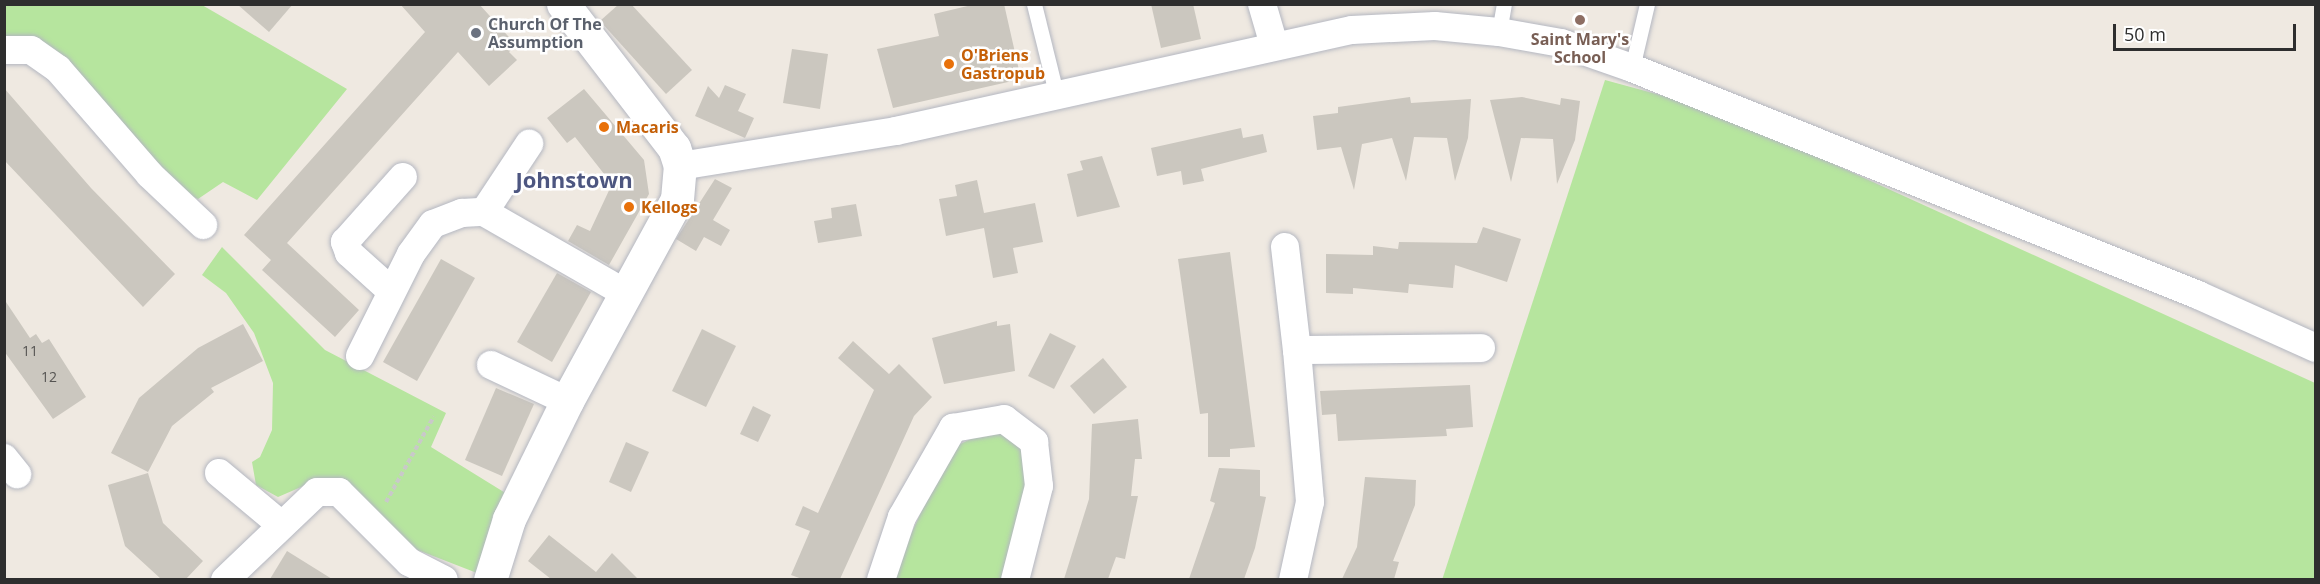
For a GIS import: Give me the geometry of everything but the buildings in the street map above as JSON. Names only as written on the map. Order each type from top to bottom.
[{"type":"street","points":[[490,579],[509,519],[567,401],[677,199],[680,166],[659,124],[563,4]]},
{"type":"street","points":[[1262,4],[1274,45]]},
{"type":"street","points":[[680,166],[896,131],[1057,97],[1274,45],[1352,30],[1435,26],[1501,18],[1561,43],[1632,68],[2198,295],[2316,348]]},
{"type":"street","points":[[4,50],[31,50],[58,69],[150,175],[203,225]]},
{"type":"street","points":[[484,212],[529,144]]},
{"type":"street","points":[[389,289],[349,253],[345,242],[403,177]]},
{"type":"street","points":[[360,356],[389,289],[433,224],[462,213],[484,212],[625,293]]},
{"type":"street","points":[[1285,247],[1297,350],[1310,502],[1293,579]]},
{"type":"street","points":[[1297,350],[1481,348]]},
{"type":"street","points":[[490,365],[567,401]]},
{"type":"street","points":[[880,579],[902,517],[953,428],[1004,419],[1034,441],[1039,486],[1015,579]]},
{"type":"street","points":[[219,473],[280,524]]},
{"type":"street","points":[[225,579],[280,524],[317,492],[339,492],[410,562],[444,579]]},
{"type":"lane","points":[[1034,4],[1057,97]]},
{"type":"lane","points":[[1632,68],[1647,4]]},
{"type":"path","points":[[384,506],[434,416]]},
{"type":"green space","points":[[5,5],[202,5],[347,89],[257,200],[223,182],[198,199],[176,189],[34,41],[5,36]]},
{"type":"green space","points":[[1605,80],[1715,110],[2315,383],[2315,579],[1442,580]]},
{"type":"green space","points":[[222,247],[325,350],[446,413],[431,447],[507,494],[477,573],[415,549],[343,479],[322,478],[278,497],[256,485],[252,462],[260,457],[272,430],[273,383],[254,333],[226,293],[202,275]]},
{"type":"green space","points":[[985,432],[1010,435],[1022,448],[1029,474],[1001,579],[890,580],[950,449]]},
{"type":"place","name":"Saint Mary's School","points":[[1580,20]]},
{"type":"place","name":"Church Of The Assumption","points":[[476,33]]},
{"type":"place","name":"O'Briens Gastropub","points":[[949,64]]},
{"type":"place","name":"Macaris","points":[[604,127]]},
{"type":"place","name":"Kellogs","points":[[629,207]]},
{"type":"district","name":"Johnstown","points":[[574,180]]}]
